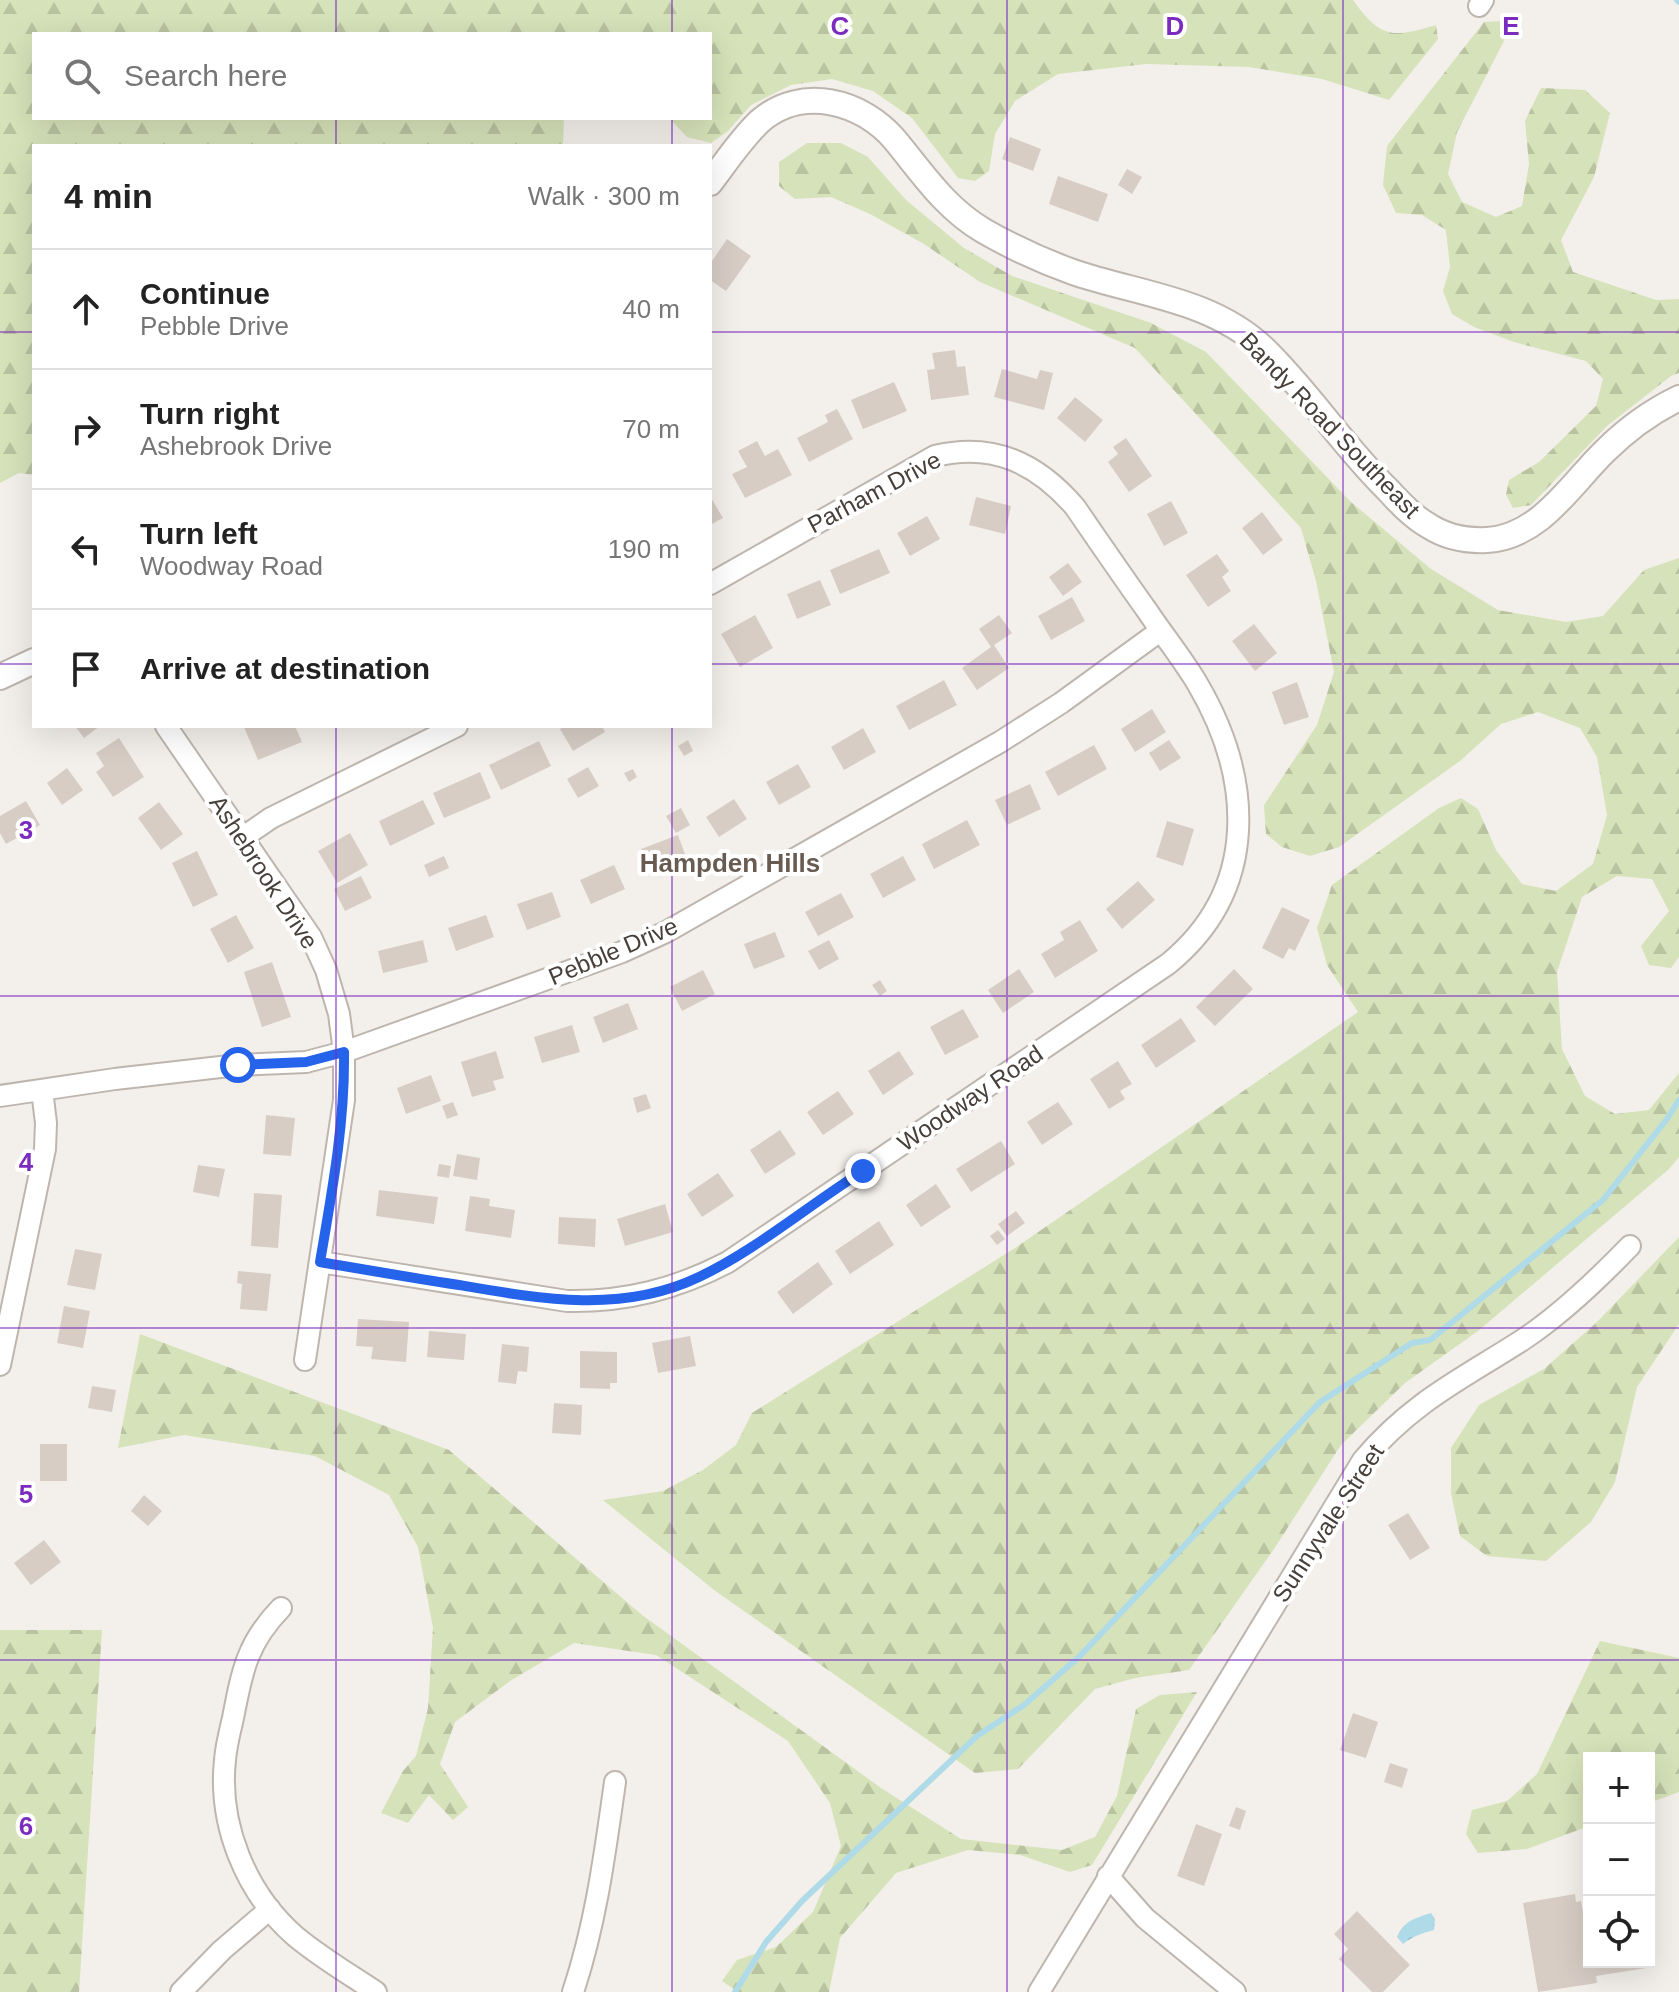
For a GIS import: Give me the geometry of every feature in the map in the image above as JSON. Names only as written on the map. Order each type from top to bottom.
[{"type":"street","name":"Bandy Road Southeast","points":[[712,180],[761,120],[786,106],[823,101],[859,110],[895,139],[934,191],[983,230],[1072,272],[1192,306],[1240,330],[1263,349],[1382,484],[1428,526],[1468,540],[1510,536],[1528,527],[1545,515],[1633,426],[1679,398]]},
{"type":"street","name":"Parham Drive","points":[[712,583],[912,466],[956,451],[978,451],[1012,460],[1037,471],[1055,484],[1075,507],[1160,631]]},
{"type":"street","name":"Pebble Drive","points":[[0,1096],[238,1065],[306,1062],[344,1052],[622,952],[666,932],[1000,742],[1061,703],[1160,631]]},
{"type":"street","name":"Woodway Road","points":[[320,1262],[567,1301],[623,1299],[671,1288],[728,1262],[1168,964],[1203,929],[1221,900],[1237,852],[1240,813],[1237,784],[1213,714],[1196,681],[1160,631]]},
{"type":"street","points":[[0,677],[32,662]]},
{"type":"street","name":"Ashebrook Drive","points":[[167,728],[311,937],[335,999],[344,1052],[344,1100],[305,1360]]},
{"type":"street","points":[[242,838],[271,818],[453,728]]},
{"type":"street","points":[[0,1365],[45,1149],[42,1090]]},
{"type":"street","name":"Sunnyvale Street","points":[[1039,1992],[1252,1647],[1363,1460],[1409,1412],[1562,1312],[1630,1246]]},
{"type":"street","points":[[281,1608],[263,1626],[243,1665],[225,1759],[224,1795],[230,1831],[243,1865],[270,1909],[295,1935],[376,1992]]},
{"type":"street","points":[[573,1992],[586,1952],[601,1882],[615,1782]]},
{"type":"street","points":[[1108,1876],[1145,1918],[1235,1992]]},
{"type":"street","points":[[181,1992],[222,1950],[270,1909]]},
{"type":"green space","points":[[0,0],[1353,0],[1372,22],[1388,32],[1408,32],[1436,25],[1438,39],[1389,100],[1322,79],[1249,67],[1146,64],[1058,74],[1015,101],[995,134],[989,171],[975,181],[958,178],[912,118],[873,91],[832,79],[791,85],[751,105],[728,131],[711,143],[687,137],[671,120],[712,120],[712,32],[32,32],[32,120],[564,120],[563,144],[32,144],[32,475],[19,473],[0,483]]},
{"type":"green space","points":[[1502,21],[1504,41],[1457,132],[1448,174],[1462,202],[1496,217],[1522,206],[1529,164],[1525,121],[1541,88],[1585,90],[1610,113],[1594,177],[1561,240],[1573,272],[1656,300],[1679,299],[1679,373],[1607,426],[1531,505],[1513,508],[1506,495],[1509,480],[1539,462],[1596,406],[1603,379],[1586,361],[1514,342],[1474,327],[1452,314],[1443,291],[1450,267],[1446,230],[1422,215],[1396,213],[1383,185],[1387,146],[1484,22]]},
{"type":"green space","points":[[807,143],[841,143],[868,157],[906,200],[964,248],[1012,276],[1151,323],[1206,352],[1351,502],[1431,569],[1498,610],[1566,622],[1603,616],[1644,570],[1679,558],[1679,957],[1671,968],[1649,965],[1641,946],[1669,911],[1652,879],[1617,876],[1582,897],[1557,972],[1562,1049],[1585,1096],[1615,1114],[1649,1110],[1679,1073],[1679,1157],[1669,1169],[1478,1331],[1405,1383],[1341,1445],[1274,1549],[1189,1670],[1135,1678],[1095,1689],[1018,1769],[975,1773],[714,1590],[603,1500],[663,1491],[703,1470],[736,1445],[752,1413],[1015,1248],[1358,1012],[1327,965],[1317,928],[1332,885],[1439,808],[1461,798],[1478,809],[1496,850],[1522,884],[1556,891],[1593,864],[1607,815],[1597,757],[1580,728],[1538,712],[1501,724],[1460,761],[1339,847],[1310,856],[1282,847],[1266,834],[1264,805],[1317,725],[1334,672],[1316,581],[1301,528],[1135,348],[980,282],[924,244],[870,214],[831,197],[795,199],[779,186],[779,162]]},
{"type":"green space","points":[[1679,1237],[1679,1324],[1637,1387],[1615,1482],[1591,1522],[1546,1561],[1487,1556],[1460,1536],[1451,1493],[1451,1448],[1479,1405],[1544,1369],[1597,1322]]},
{"type":"green space","points":[[140,1334],[449,1450],[642,1615],[881,1788],[961,1839],[1062,1850],[1095,1837],[1117,1796],[1136,1709],[1160,1695],[1197,1692],[1092,1865],[1070,1872],[1020,1855],[968,1850],[896,1873],[840,1938],[829,1992],[738,1992],[722,1981],[737,1960],[776,1947],[813,1912],[841,1846],[830,1803],[788,1741],[656,1655],[574,1643],[510,1681],[455,1722],[440,1764],[468,1807],[453,1820],[429,1795],[408,1823],[381,1813],[403,1771],[416,1756],[428,1708],[433,1628],[418,1547],[389,1495],[315,1456],[184,1435],[118,1448]]},
{"type":"green space","points":[[0,1630],[102,1630],[79,1992],[0,1992]]},
{"type":"green space","points":[[1600,1641],[1679,1658],[1679,1792],[1655,1801],[1655,1752],[1583,1752],[1583,1828],[1527,1849],[1478,1853],[1466,1834],[1472,1810],[1507,1801],[1537,1774]]},
{"type":"water","points":[[1431,1913],[1435,1919],[1434,1930],[1403,1944],[1397,1937],[1403,1927]]},
{"type":"building","points":[[1010,137],[1041,149],[1033,171],[1002,159]]},
{"type":"building","points":[[1127,169],[1142,177],[1132,194],[1118,185]]},
{"type":"building","points":[[1058,176],[1108,194],[1098,222],[1049,204]]},
{"type":"building","points":[[727,239],[751,256],[726,291],[712,281],[712,261]]},
{"type":"building","points":[[955,350],[957,367],[965,366],[969,395],[931,400],[927,370],[935,369],[932,353]]},
{"type":"building","points":[[1002,369],[1037,379],[1040,370],[1053,373],[1044,410],[994,397]]},
{"type":"building","points":[[894,382],[907,411],[863,429],[851,400]]},
{"type":"building","points":[[1075,397],[1103,420],[1085,442],[1057,418]]},
{"type":"building","points":[[837,409],[853,439],[809,462],[797,438],[828,422],[825,415]]},
{"type":"building","points":[[1126,438],[1152,476],[1129,492],[1108,462],[1118,454],[1113,447]]},
{"type":"building","points":[[757,441],[765,456],[778,449],[792,475],[745,498],[732,474],[747,467],[738,451]]},
{"type":"building","points":[[976,497],[1011,506],[1005,534],[969,525]]},
{"type":"building","points":[[712,499],[723,518],[712,524]]},
{"type":"building","points":[[1171,501],[1188,533],[1164,546],[1147,514]]},
{"type":"building","points":[[1262,512],[1283,540],[1263,555],[1242,528]]},
{"type":"building","points":[[927,516],[940,539],[910,556],[897,533]]},
{"type":"building","points":[[879,549],[890,573],[840,594],[830,570]]},
{"type":"building","points":[[1217,554],[1229,571],[1222,577],[1231,591],[1208,607],[1186,575]]},
{"type":"building","points":[[1068,563],[1082,582],[1063,596],[1049,577]]},
{"type":"building","points":[[820,580],[831,605],[797,619],[787,594]]},
{"type":"building","points":[[1072,597],[1085,621],[1051,640],[1038,616]]},
{"type":"building","points":[[755,615],[773,648],[740,667],[721,634]]},
{"type":"building","points":[[999,615],[1012,633],[994,645],[1009,668],[977,690],[962,668],[991,647],[979,629]]},
{"type":"building","points":[[1254,624],[1277,653],[1255,671],[1232,641]]},
{"type":"building","points":[[944,680],[957,705],[909,730],[896,706]]},
{"type":"building","points":[[1297,682],[1309,717],[1284,725],[1272,692]]},
{"type":"building","points":[[1152,709],[1166,732],[1135,752],[1121,729]]},
{"type":"building","points":[[76,728],[97,728],[84,738]]},
{"type":"building","points":[[244,728],[296,728],[302,742],[258,760]]},
{"type":"building","points":[[603,728],[605,732],[573,751],[560,729]]},
{"type":"building","points":[[863,728],[876,752],[844,770],[831,747]]},
{"type":"building","points":[[119,738],[144,777],[113,797],[96,772],[104,766],[96,753]]},
{"type":"building","points":[[688,740],[693,751],[684,756],[678,746]]},
{"type":"building","points":[[1169,740],[1181,758],[1160,771],[1149,753]]},
{"type":"building","points":[[539,741],[551,766],[501,790],[489,765]]},
{"type":"building","points":[[1094,745],[1107,769],[1058,796],[1045,772]]},
{"type":"building","points":[[798,764],[811,787],[779,805],[766,782]]},
{"type":"building","points":[[588,767],[599,786],[578,798],[567,779]]},
{"type":"building","points":[[67,768],[83,790],[62,805],[47,783]]},
{"type":"building","points":[[633,769],[637,777],[629,782],[624,773]]},
{"type":"building","points":[[480,772],[491,798],[444,818],[433,793]]},
{"type":"building","points":[[1030,784],[1041,809],[1007,825],[995,800]]},
{"type":"building","points":[[734,799],[747,819],[719,837],[706,817]]},
{"type":"building","points":[[423,800],[435,824],[390,846],[379,821]]},
{"type":"building","points":[[26,801],[40,825],[6,844],[0,833],[0,816]]},
{"type":"building","points":[[159,802],[183,834],[161,850],[138,818]]},
{"type":"building","points":[[681,808],[690,825],[676,833],[666,816]]},
{"type":"building","points":[[967,820],[980,845],[934,869],[922,844]]},
{"type":"building","points":[[1167,821],[1194,829],[1183,866],[1156,857]]},
{"type":"building","points":[[350,833],[368,865],[337,883],[318,851]]},
{"type":"building","points":[[678,835],[687,860],[650,873],[641,849]]},
{"type":"building","points":[[197,851],[218,895],[193,907],[172,863]]},
{"type":"building","points":[[444,856],[449,868],[429,877],[424,865]]},
{"type":"building","points":[[903,856],[916,880],[883,898],[870,874]]},
{"type":"building","points":[[614,865],[625,889],[591,904],[580,880]]},
{"type":"building","points":[[361,876],[372,898],[345,911],[334,889]]},
{"type":"building","points":[[1138,881],[1155,900],[1122,929],[1106,909]]},
{"type":"building","points":[[552,892],[561,917],[527,930],[517,904]]},
{"type":"building","points":[[841,893],[854,917],[818,936],[805,912]]},
{"type":"building","points":[[1282,907],[1310,920],[1295,951],[1289,948],[1283,959],[1262,948]]},
{"type":"building","points":[[236,915],[254,948],[228,963],[210,929]]},
{"type":"building","points":[[486,915],[494,937],[456,951],[448,928]]},
{"type":"building","points":[[1080,920],[1098,951],[1055,978],[1041,954],[1064,940],[1060,932]]},
{"type":"building","points":[[775,932],[785,957],[754,969],[744,944]]},
{"type":"building","points":[[423,940],[428,962],[383,973],[378,951]]},
{"type":"building","points":[[829,940],[839,959],[819,970],[808,951]]},
{"type":"building","points":[[272,962],[291,1017],[262,1027],[244,972]]},
{"type":"building","points":[[1019,969],[1034,992],[1003,1013],[988,990]]},
{"type":"building","points":[[1234,969],[1253,989],[1215,1026],[1196,1007]]},
{"type":"building","points":[[703,970],[715,994],[682,1011],[670,987]]},
{"type":"building","points":[[880,980],[887,991],[880,996],[872,985]]},
{"type":"building","points":[[628,1003],[638,1029],[603,1043],[593,1017]]},
{"type":"building","points":[[963,1009],[979,1037],[945,1055],[930,1027]]},
{"type":"building","points":[[1181,1018],[1196,1041],[1156,1068],[1141,1045]]},
{"type":"building","points":[[572,1025],[580,1052],[542,1063],[534,1037]]},
{"type":"building","points":[[496,1051],[504,1078],[493,1081],[496,1090],[472,1097],[461,1062]]},
{"type":"building","points":[[899,1051],[914,1074],[883,1095],[868,1071]]},
{"type":"building","points":[[1118,1061],[1132,1084],[1120,1091],[1125,1099],[1109,1109],[1090,1079]]},
{"type":"building","points":[[431,1075],[441,1101],[406,1114],[397,1088]]},
{"type":"building","points":[[838,1091],[854,1114],[823,1135],[807,1112]]},
{"type":"building","points":[[646,1094],[651,1108],[637,1113],[633,1098]]},
{"type":"building","points":[[453,1102],[458,1115],[447,1119],[442,1106]]},
{"type":"building","points":[[1058,1102],[1073,1124],[1042,1145],[1027,1122]]},
{"type":"building","points":[[266,1115],[295,1118],[291,1156],[263,1154]]},
{"type":"building","points":[[780,1130],[796,1154],[765,1174],[750,1150]]},
{"type":"building","points":[[1001,1141],[1015,1164],[971,1192],[956,1169]]},
{"type":"building","points":[[457,1154],[480,1158],[477,1180],[453,1176]]},
{"type":"building","points":[[439,1164],[451,1166],[449,1178],[437,1176]]},
{"type":"building","points":[[198,1165],[225,1169],[219,1197],[193,1192]]},
{"type":"building","points":[[718,1173],[734,1196],[702,1217],[687,1194]]},
{"type":"building","points":[[936,1184],[951,1207],[921,1227],[906,1205]]},
{"type":"building","points":[[379,1190],[438,1197],[434,1224],[376,1216]]},
{"type":"building","points":[[254,1193],[282,1195],[278,1248],[251,1246]]},
{"type":"building","points":[[470,1196],[490,1199],[489,1206],[515,1210],[511,1238],[465,1231]]},
{"type":"building","points":[[665,1204],[673,1232],[625,1246],[617,1219]]},
{"type":"building","points":[[1016,1211],[1025,1223],[1007,1236],[998,1224]]},
{"type":"building","points":[[559,1217],[596,1219],[595,1247],[558,1244]]},
{"type":"building","points":[[879,1221],[894,1245],[850,1274],[835,1251]]},
{"type":"building","points":[[998,1230],[1005,1239],[997,1245],[990,1236]]},
{"type":"building","points":[[75,1249],[102,1254],[95,1290],[67,1285]]},
{"type":"building","points":[[818,1262],[833,1284],[793,1314],[777,1292]]},
{"type":"building","points":[[238,1271],[271,1274],[267,1311],[240,1309],[242,1284],[237,1283]]},
{"type":"building","points":[[64,1306],[90,1311],[83,1348],[57,1343]]},
{"type":"building","points":[[358,1319],[409,1322],[406,1362],[371,1359],[373,1347],[356,1346]]},
{"type":"building","points":[[429,1331],[466,1334],[464,1360],[427,1357]]},
{"type":"building","points":[[690,1336],[696,1366],[658,1373],[652,1343]]},
{"type":"building","points":[[502,1344],[529,1347],[527,1372],[518,1371],[516,1384],[498,1382]]},
{"type":"building","points":[[580,1351],[617,1352],[617,1383],[610,1383],[610,1389],[580,1388]]},
{"type":"building","points":[[92,1386],[116,1390],[112,1412],[88,1408]]},
{"type":"building","points":[[554,1403],[582,1405],[581,1435],[552,1433]]},
{"type":"building","points":[[40,1444],[67,1444],[67,1481],[40,1481]]},
{"type":"building","points":[[144,1495],[162,1511],[148,1526],[131,1511]]},
{"type":"building","points":[[1408,1513],[1430,1548],[1410,1560],[1388,1525]]},
{"type":"building","points":[[44,1540],[61,1562],[31,1585],[14,1563]]},
{"type":"building","points":[[1353,1713],[1378,1722],[1366,1758],[1340,1750]]},
{"type":"building","points":[[1390,1763],[1408,1769],[1402,1788],[1384,1782]]},
{"type":"building","points":[[1236,1807],[1246,1811],[1240,1830],[1229,1826]]},
{"type":"building","points":[[1196,1824],[1222,1834],[1204,1886],[1177,1876]]},
{"type":"building","points":[[1575,1894],[1576,1902],[1581,1901],[1583,1912],[1583,1968],[1647,1968],[1596,1976],[1597,1983],[1538,1992],[1523,1903]]},
{"type":"building","points":[[1357,1911],[1410,1965],[1383,1992],[1372,1992],[1339,1959],[1348,1949],[1334,1934]]},
{"type":"waterway","points":[[735,1992],[766,1942],[802,1901],[977,1736],[1024,1705],[1080,1656],[1320,1402],[1412,1343],[1430,1340],[1603,1200],[1679,1100]]},
{"type":"district","name":"Hampden Hills","points":[[730,863]]},
{"type":"route","points":[[238,1065],[306,1062],[344,1052],[341,1133],[320,1262],[533,1298],[598,1302],[635,1297],[671,1288],[728,1262],[863,1171]]}]
